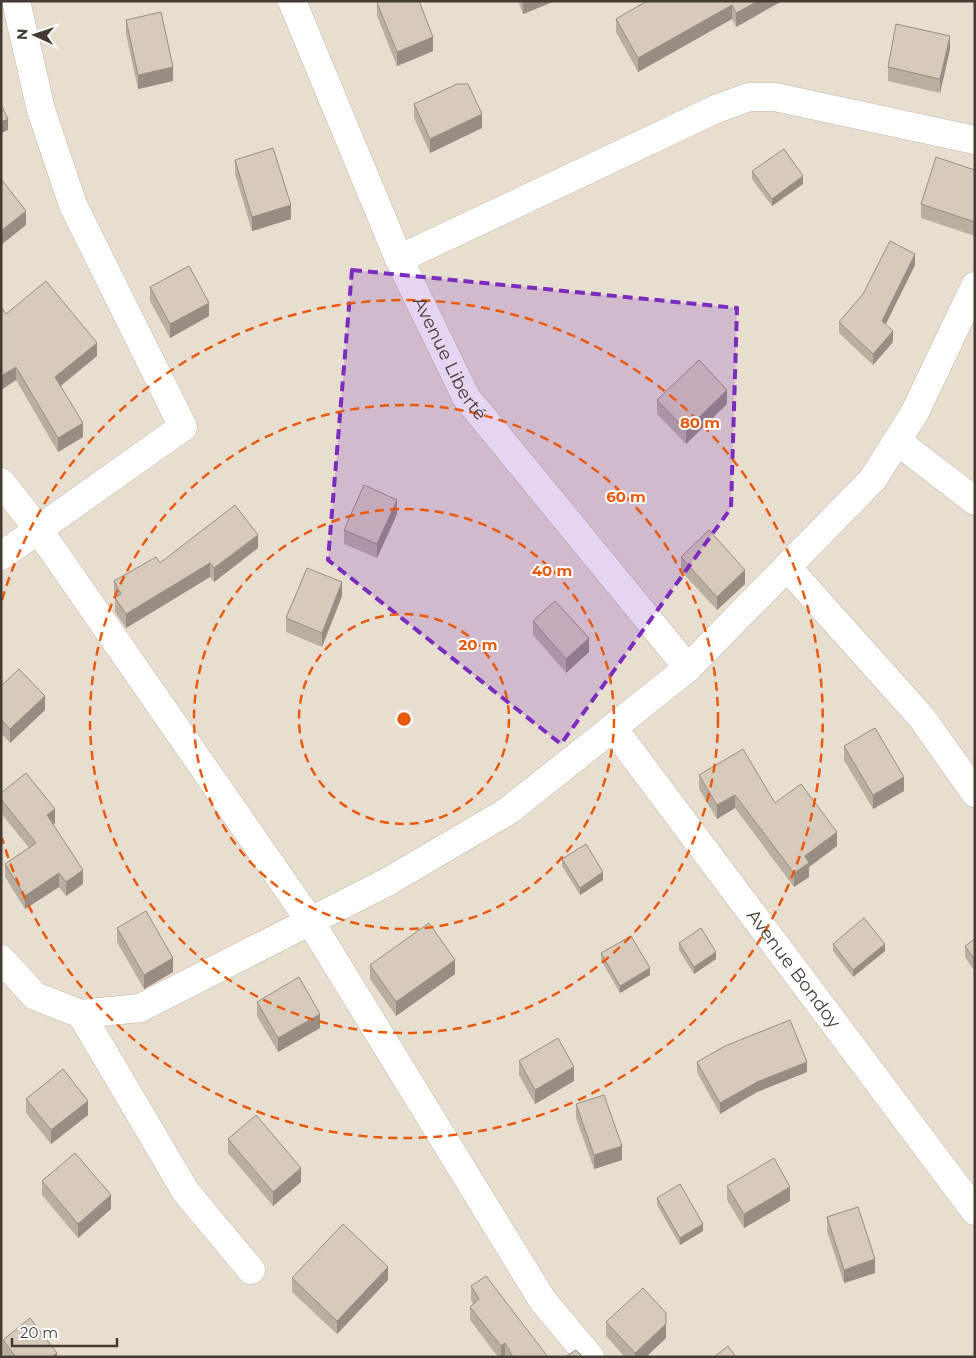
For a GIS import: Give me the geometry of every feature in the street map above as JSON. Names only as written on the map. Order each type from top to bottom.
[{"type":"street","points":[[1,556],[183,427],[73,205],[41,110],[16,1]]},
{"type":"street","name":"Avenue Liberté","points":[[292,1],[399,259],[466,396],[688,668]]},
{"type":"street","points":[[399,259],[716,109],[750,97],[775,97],[975,140]]},
{"type":"street","points":[[1,960],[35,996],[81,1014],[140,1008],[389,881],[508,811],[688,668],[873,479],[915,412],[975,286]]},
{"type":"street","points":[[897,441],[975,501]]},
{"type":"street","points":[[1,482],[38,529],[310,921],[543,1302],[590,1357]]},
{"type":"street","points":[[787,568],[922,718],[975,793]]},
{"type":"street","name":"Avenue Bondoy","points":[[612,728],[975,1211]]},
{"type":"street","points":[[81,1014],[186,1192],[251,1270]]},
{"type":"highlighted area","points":[[352,270],[737,308],[731,508],[561,744],[328,560]]},
{"type":"shaded area","points":[[1,1],[975,1],[975,1357],[1,1357]]},
{"type":"building","points":[[380,1],[419,1],[433,37],[397,52],[377,3]]},
{"type":"building","points":[[647,1],[758,1],[736,13],[732,5],[638,58],[616,19]]},
{"type":"building","points":[[161,12],[173,67],[138,75],[126,20]]},
{"type":"building","points":[[896,24],[950,36],[940,79],[888,67]]},
{"type":"building","points":[[457,84],[468,84],[482,114],[430,139],[414,104]]},
{"type":"building","points":[[1,105],[8,119],[1,122]]},
{"type":"building","points":[[273,148],[291,205],[252,217],[235,160]]},
{"type":"building","points":[[784,149],[803,176],[772,199],[752,171]]},
{"type":"building","points":[[936,157],[975,170],[975,222],[921,204]]},
{"type":"building","points":[[1,179],[26,211],[1,231]]},
{"type":"building","points":[[890,241],[915,254],[882,321],[893,331],[873,354],[839,322],[863,294]]},
{"type":"building","points":[[189,266],[209,303],[170,324],[150,287]]},
{"type":"building","points":[[46,281],[97,343],[55,377],[83,423],[58,438],[16,367],[1,376],[1,309],[6,314]]},
{"type":"building","points":[[699,360],[727,390],[686,430],[657,400]]},
{"type":"building","points":[[364,485],[397,500],[377,544],[344,530]]},
{"type":"building","points":[[235,505],[258,535],[214,568],[210,563],[126,614],[115,598],[121,594],[114,581],[156,557],[160,563]]},
{"type":"building","points":[[709,530],[745,570],[717,597],[681,557]]},
{"type":"building","points":[[307,568],[342,582],[322,633],[286,618]]},
{"type":"building","points":[[555,601],[589,638],[566,659],[533,621]]},
{"type":"building","points":[[19,669],[45,696],[10,729],[1,719],[1,686]]},
{"type":"building","points":[[875,728],[904,777],[873,795],[844,746]]},
{"type":"building","points":[[743,749],[775,803],[801,784],[837,832],[805,856],[809,863],[794,873],[735,795],[717,805],[699,775]]},
{"type":"building","points":[[26,773],[55,809],[47,815],[83,870],[66,882],[59,873],[25,896],[5,864],[36,843],[1,799],[1,793]]},
{"type":"building","points":[[586,844],[603,872],[580,888],[562,859]]},
{"type":"building","points":[[146,911],[173,958],[144,975],[117,928]]},
{"type":"building","points":[[864,918],[885,944],[853,970],[833,944]]},
{"type":"building","points":[[429,923],[455,960],[396,1002],[370,965]]},
{"type":"building","points":[[701,928],[716,952],[694,967],[679,943]]},
{"type":"building","points":[[631,936],[650,968],[620,986],[601,953]]},
{"type":"building","points":[[975,939],[975,960],[965,946]]},
{"type":"building","points":[[299,977],[320,1014],[278,1038],[257,1002]]},
{"type":"building","points":[[790,1020],[807,1062],[757,1082],[720,1103],[697,1062],[725,1046]]},
{"type":"building","points":[[558,1038],[574,1067],[535,1090],[519,1061]]},
{"type":"building","points":[[63,1069],[88,1101],[51,1130],[26,1099]]},
{"type":"building","points":[[604,1095],[622,1146],[594,1155],[576,1104]]},
{"type":"building","points":[[256,1115],[301,1168],[273,1192],[228,1139]]},
{"type":"building","points":[[75,1153],[111,1195],[78,1224],[42,1181]]},
{"type":"building","points":[[774,1158],[790,1187],[744,1214],[727,1186]]},
{"type":"building","points":[[680,1184],[703,1224],[680,1238],[657,1198]]},
{"type":"building","points":[[858,1207],[875,1259],[844,1270],[827,1217]]},
{"type":"building","points":[[343,1224],[388,1267],[337,1321],[292,1278]]},
{"type":"building","points":[[486,1276],[548,1357],[513,1357],[505,1343],[501,1346],[470,1307],[479,1299],[471,1286]]},
{"type":"building","points":[[643,1288],[666,1313],[666,1324],[635,1353],[606,1322]]},
{"type":"building","points":[[30,1318],[57,1353],[51,1357],[16,1357],[3,1340]]},
{"type":"building","points":[[728,1346],[736,1357],[714,1357]]},
{"type":"building","points":[[576,1350],[583,1357],[565,1357]]}]
